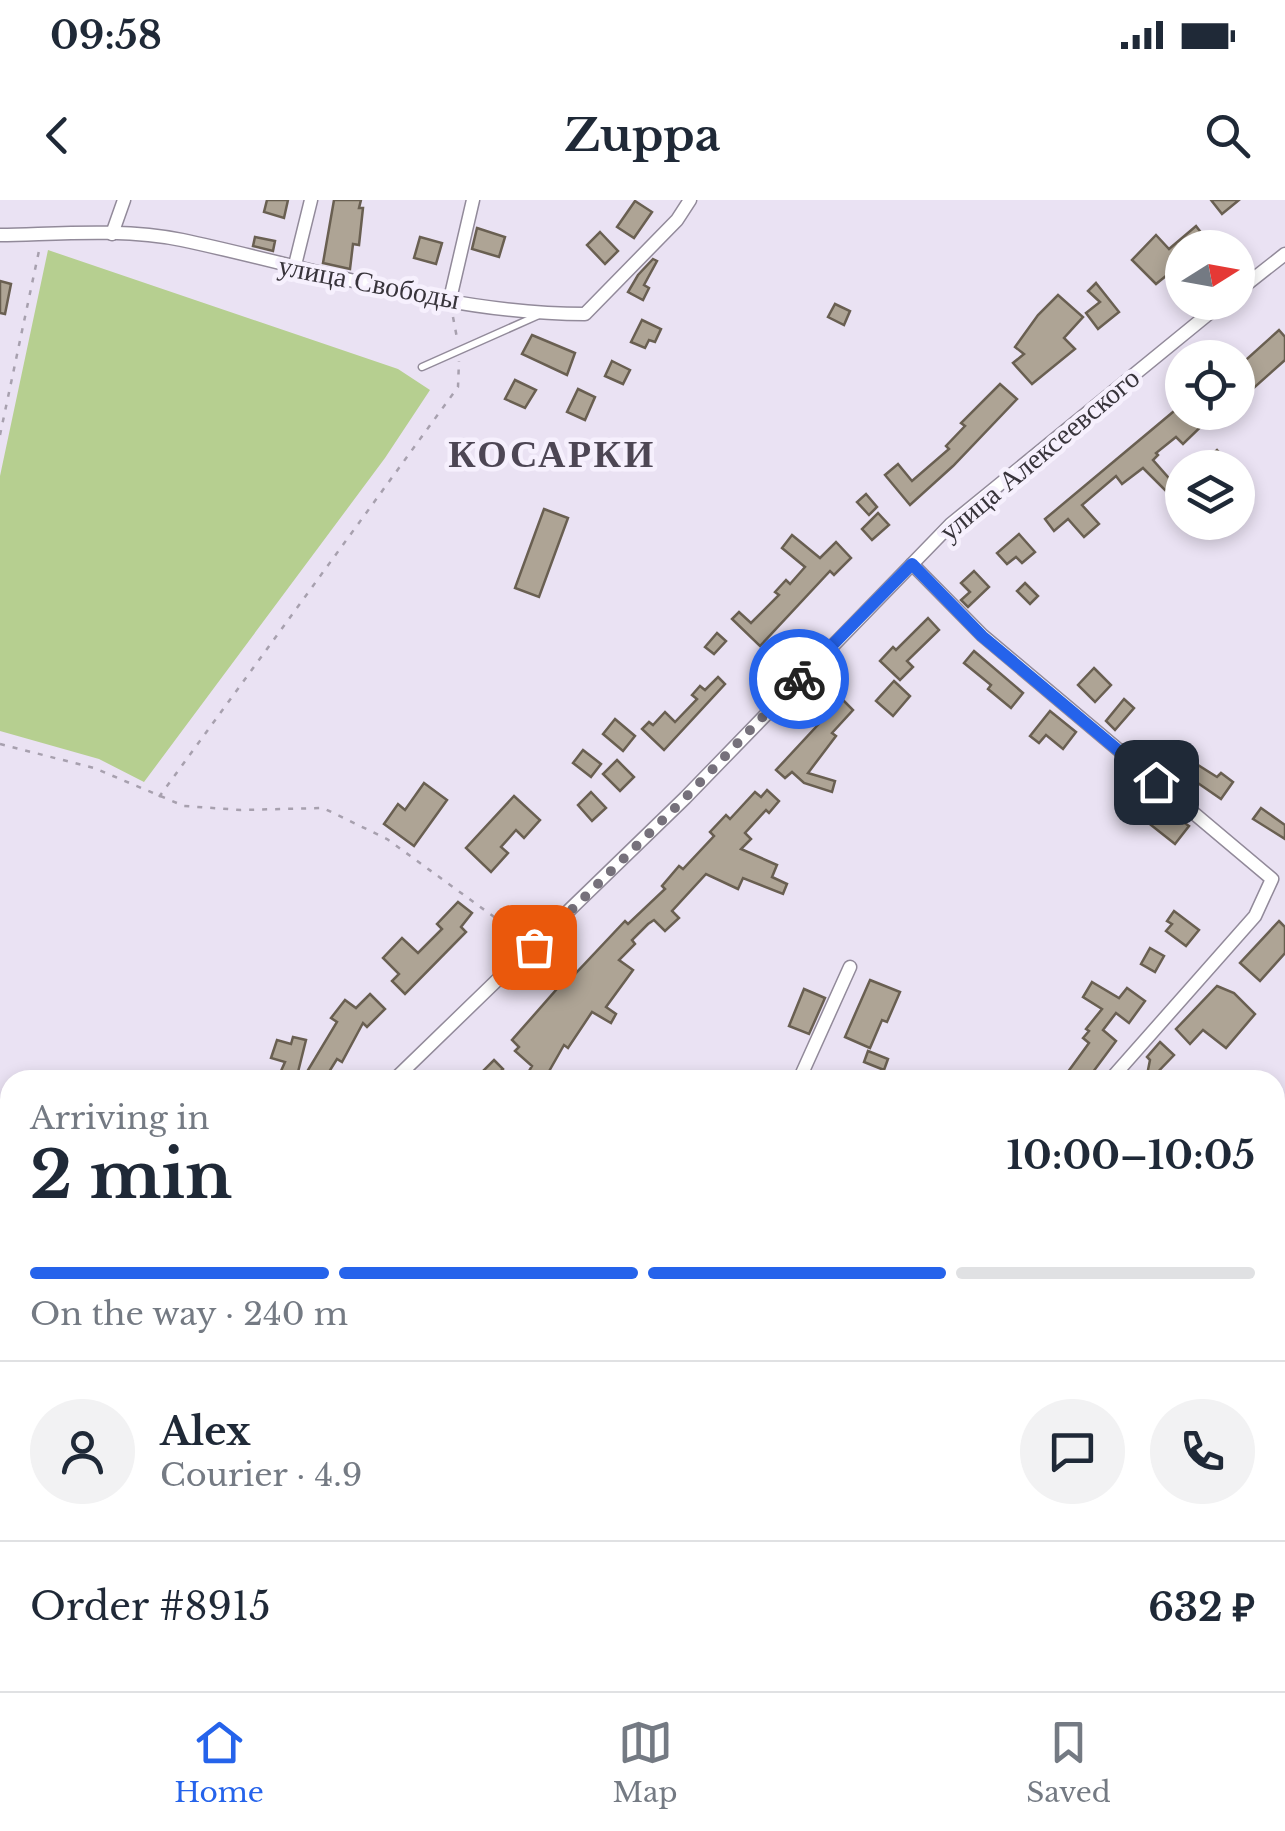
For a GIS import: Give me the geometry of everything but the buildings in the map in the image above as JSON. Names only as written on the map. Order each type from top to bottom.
[{"type":"street","points":[[112,234],[124,200]]},
{"type":"street","points":[[294,268],[312,200]]},
{"type":"street","points":[[450,300],[473,200]]},
{"type":"street","name":"улица Свободы","points":[[0,236],[112,234],[179,239],[356,284],[540,314],[585,314],[677,220],[690,200]]},
{"type":"street","points":[[1255,278],[1285,254]]},
{"type":"street","name":"улица Алексеевского","points":[[405,1070],[685,798],[951,524],[1201,320]]},
{"type":"street","points":[[912,564],[982,636],[1278,882],[1254,916],[1119,1070]]},
{"type":"street","points":[[803,1070],[850,967]]},
{"type":"lane","points":[[422,367],[540,314]]},
{"type":"path","points":[[0,434],[42,235]]},
{"type":"path","points":[[158,797],[458,387],[460,350],[450,300]]},
{"type":"path","points":[[0,744],[94,768],[184,806],[241,810],[323,808],[387,840],[534,947]]},
{"type":"green space","points":[[48,250],[398,369],[430,390],[385,458],[144,782],[99,759],[0,731],[0,476]]},
{"type":"way so far","points":[[534,947],[799,679]]},
{"type":"district","name":"КОСАРКИ","points":[[552,454]]},
{"type":"route","points":[[799,679],[912,564],[982,636],[1156,782]]}]
